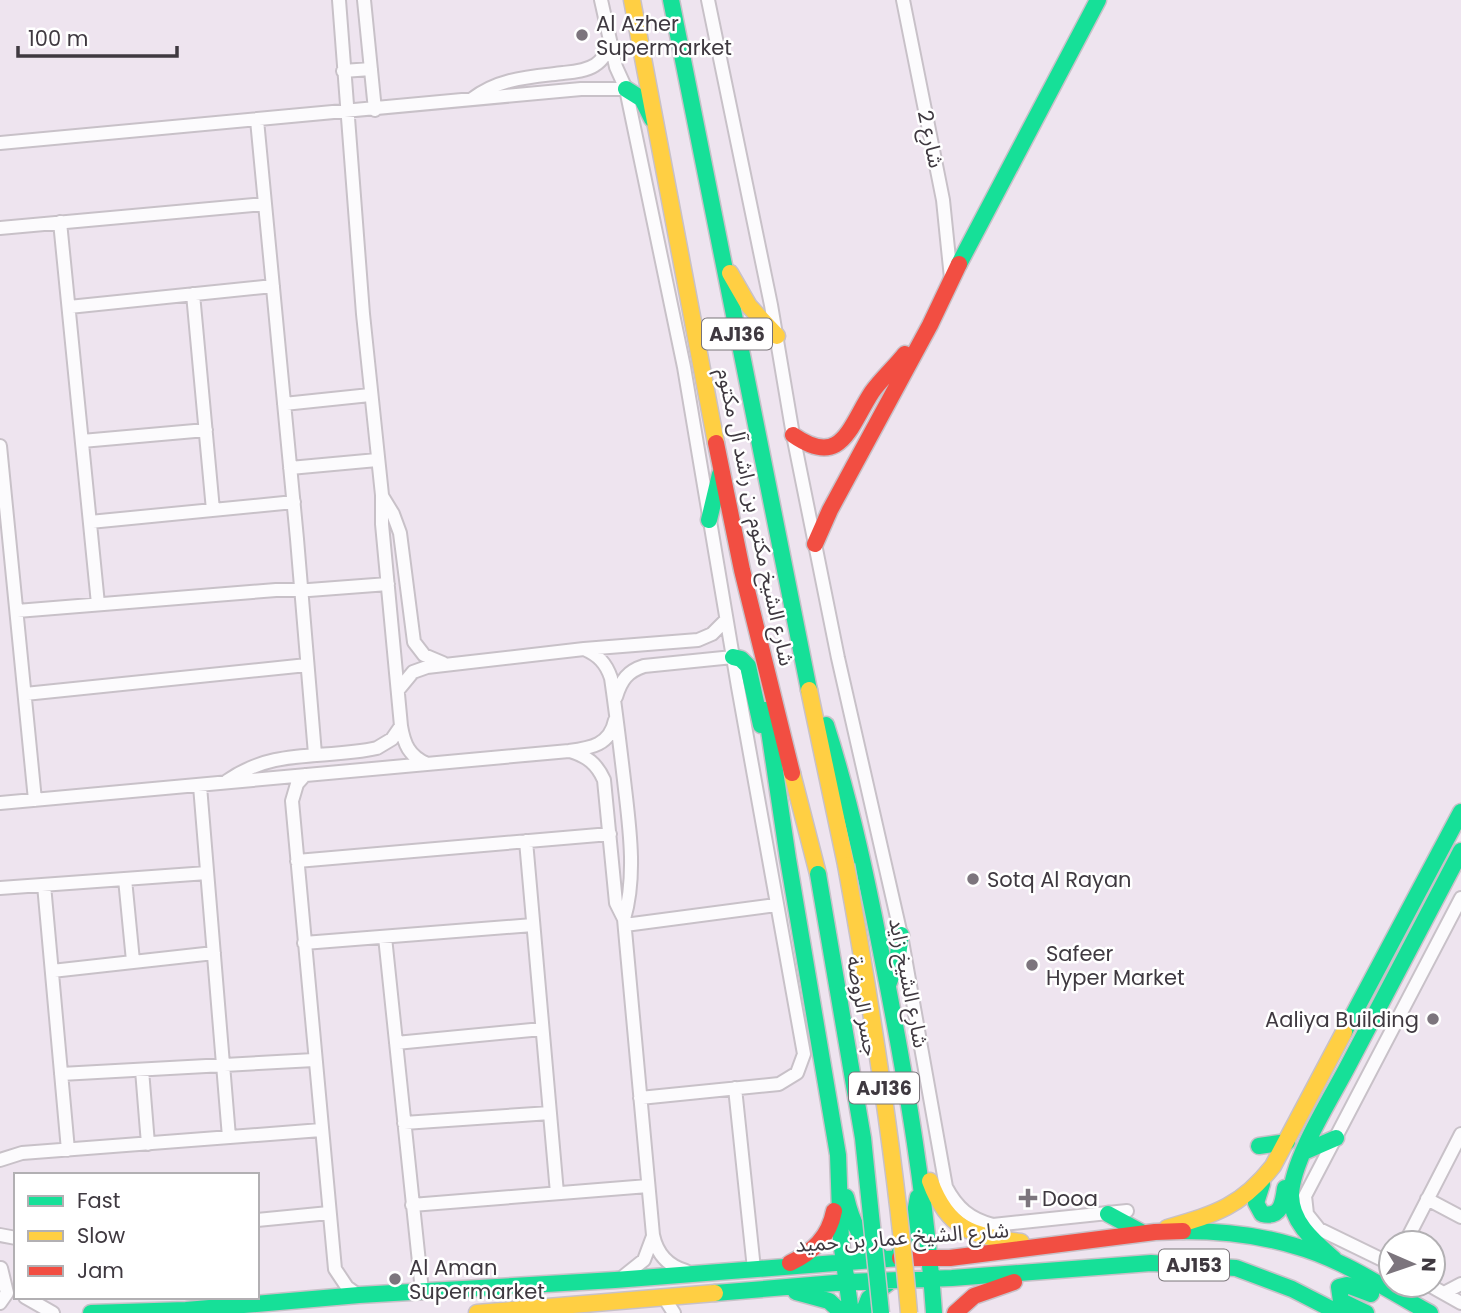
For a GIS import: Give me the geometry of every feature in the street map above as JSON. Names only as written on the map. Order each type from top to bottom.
[{"type":"main road","name":"شارع الشيخ مكتوم بن راشد آل مكتوم","points":[[632,0],[662,146],[721,470],[765,667],[818,874]]},
{"type":"main road","points":[[793,435],[811,449],[832,448],[841,442],[873,392],[902,358],[933,314],[1098,0]]},
{"type":"main road","name":"شارع الشيخ مكتوم بن راشد آل مكتوم","points":[[673,5],[720,254],[821,755],[846,865]]},
{"type":"main road","points":[[1065,64],[1077,80]]},
{"type":"main road","points":[[626,89],[642,99],[662,146]]},
{"type":"main road","points":[[720,254],[749,306],[777,336]]},
{"type":"main road","points":[[816,544],[830,510],[930,325],[933,314]]},
{"type":"main road","points":[[709,520],[721,470]]},
{"type":"main road","points":[[733,657],[741,659],[748,666],[752,678],[788,859]]},
{"type":"main road","points":[[765,667],[765,700],[788,859],[848,1207],[862,1238],[870,1248],[891,1259],[924,1270],[923,1305]]},
{"type":"main road","name":"شارع الشيخ زايد","points":[[805,668],[855,825],[888,985],[901,1051],[926,1216],[924,1270],[934,1313]]},
{"type":"main road","points":[[1108,1214],[1149,1233],[1229,1208],[1242,1201],[1263,1180],[1287,1142],[1461,812]]},
{"type":"main road","points":[[1336,1262],[1300,1226],[1291,1205],[1292,1181],[1319,1122],[1461,851]]},
{"type":"main road","name":"جسر الروضة","points":[[846,865],[885,1094],[909,1313]]},
{"type":"main road","name":"جسر الروضة","points":[[818,874],[863,1138],[881,1313]]},
{"type":"main road","points":[[1441,888],[1461,884]]},
{"type":"main road","points":[[888,985],[897,961],[901,935]]},
{"type":"main road","points":[[779,1267],[805,1256],[822,1241],[831,1226],[835,1210],[831,1112]]},
{"type":"main road","points":[[911,1117],[934,1196],[954,1224],[975,1235],[1046,1244]]},
{"type":"main road","points":[[1263,1180],[1257,1197],[1258,1209],[1262,1214],[1273,1216],[1282,1208],[1286,1179],[1296,1156],[1319,1122]]},
{"type":"main road","points":[[1306,1151],[1336,1138]]},
{"type":"main road","points":[[1259,1146],[1287,1142]]},
{"type":"main road","points":[[838,1155],[839,1218],[851,1313]]},
{"type":"main road","points":[[866,1281],[891,1259],[911,1234],[919,1178]]},
{"type":"main road","name":"شارع الشيخ عمار بن حميد","points":[[477,1313],[549,1310],[663,1296],[891,1281],[950,1258],[1046,1244],[1149,1233],[1201,1231],[1249,1235],[1297,1246],[1377,1280]]},
{"type":"main road","points":[[862,1238],[877,1245],[890,1246],[911,1234]]},
{"type":"main road","name":"شارع الشيخ عمار بن حميد","points":[[91,1313],[183,1312],[359,1295],[615,1280],[891,1259],[924,1270],[1041,1272],[1151,1263],[1236,1268],[1292,1289],[1339,1313]]},
{"type":"main road","points":[[955,1313],[969,1298],[982,1291],[1041,1272]]},
{"type":"main road","points":[[863,1313],[869,1298],[891,1281],[909,1283],[917,1289],[923,1305]]},
{"type":"main road","points":[[1366,1313],[1341,1301],[1338,1296],[1339,1289],[1344,1285],[1356,1286],[1406,1313]]},
{"type":"main road","points":[[782,1288],[829,1301],[842,1313]]},
{"type":"main road","points":[[802,1294],[822,1302],[831,1313]]},
{"type":"main road","name":"شارع الشيخ عمار بن حميد","points":[[1409,1299],[1430,1313]]},
{"type":"street","points":[[339,0],[370,395],[382,495],[382,524],[401,726],[407,748],[416,758],[427,764]]},
{"type":"street","points":[[364,0],[375,110]]},
{"type":"street","points":[[601,0],[616,67],[626,89],[684,367],[726,620],[804,1054],[797,1073],[779,1084],[640,1098]]},
{"type":"street","points":[[708,0],[777,336],[793,435],[838,658],[901,935],[946,1187],[953,1201],[964,1213],[993,1225],[1127,1212]]},
{"type":"street","name":"شارع 2","points":[[903,0],[943,200],[951,279]]},
{"type":"street","points":[[471,100],[489,88],[509,80],[591,68],[602,60],[611,43]]},
{"type":"street","points":[[344,71],[371,69]]},
{"type":"street","points":[[0,143],[581,89],[626,89]]},
{"type":"street","points":[[257,120],[315,754]]},
{"type":"street","points":[[0,228],[265,204]]},
{"type":"street","points":[[60,222],[98,604]]},
{"type":"street","points":[[69,307],[273,286]]},
{"type":"street","points":[[193,294],[213,510]]},
{"type":"street","points":[[284,404],[370,395]]},
{"type":"street","points":[[82,441],[206,430]]},
{"type":"street","points":[[0,446],[35,800]]},
{"type":"street","points":[[290,468],[377,460]]},
{"type":"street","points":[[382,495],[393,513],[400,533],[414,642],[431,659],[447,664]]},
{"type":"street","points":[[90,522],[294,502]]},
{"type":"street","points":[[17,611],[282,589],[388,584]]},
{"type":"street","points":[[399,689],[413,672],[447,664],[698,640],[712,634],[726,620]]},
{"type":"street","points":[[584,649],[598,657],[609,670],[616,716],[630,837],[629,899],[625,922],[653,1236],[656,1247],[668,1262],[680,1269],[696,1272]]},
{"type":"street","points":[[614,701],[621,681],[635,669],[733,657]]},
{"type":"street","points":[[25,694],[307,665]]},
{"type":"street","points":[[0,803],[569,751],[599,744],[611,732],[616,716]]},
{"type":"street","points":[[223,783],[259,764],[285,757],[377,748],[391,739],[401,726]]},
{"type":"street","points":[[569,751],[587,757],[600,771],[606,790],[616,898],[619,912],[625,922]]},
{"type":"street","points":[[304,775],[297,784],[292,801],[335,1269],[346,1287],[359,1295]]},
{"type":"street","points":[[274,778],[285,788],[292,801]]},
{"type":"street","points":[[200,786],[229,1137]]},
{"type":"street","points":[[297,860],[610,834]]},
{"type":"street","points":[[526,841],[557,1193]]},
{"type":"street","points":[[0,888],[207,873]]},
{"type":"street","points":[[125,878],[133,961]]},
{"type":"street","points":[[44,885],[68,1150]]},
{"type":"street","points":[[1377,1257],[1319,1229],[1307,1214],[1305,1196],[1461,898]]},
{"type":"street","points":[[625,922],[776,905]]},
{"type":"street","points":[[304,943],[533,925]]},
{"type":"street","points":[[385,937],[422,1292]]},
{"type":"street","points":[[52,971],[214,953]]},
{"type":"street","points":[[396,1043],[542,1029]]},
{"type":"street","points":[[61,1074],[314,1060]]},
{"type":"street","points":[[142,1070],[148,1144]]},
{"type":"street","points":[[735,1088],[754,1269]]},
{"type":"street","points":[[404,1123],[550,1113]]},
{"type":"street","points":[[0,1160],[22,1153],[321,1130]]},
{"type":"street","points":[[1412,1229],[1461,1134]]},
{"type":"street","points":[[412,1205],[648,1186]]},
{"type":"street","points":[[1427,1199],[1461,1217]]},
{"type":"street","points":[[259,1220],[330,1213]]},
{"type":"street","points":[[615,1280],[638,1267],[648,1252],[653,1236]]},
{"type":"street","points":[[1,1266],[14,1286]]},
{"type":"street","points":[[0,1303],[7,1293],[1,1266]]},
{"type":"street","points":[[315,1300],[327,1289],[335,1269]]},
{"type":"street","points":[[663,1296],[674,1313]]},
{"type":"street","points":[[28,1299],[53,1313]]},
{"type":"traffic: fast","points":[[671,0],[809,690]]},
{"type":"traffic: fast","points":[[959,264],[1098,0]]},
{"type":"traffic: fast","points":[[626,89],[642,99],[652,119]]},
{"type":"traffic: fast","points":[[709,520],[720,474]]},
{"type":"traffic: fast","points":[[733,657],[741,659],[748,666],[761,725]]},
{"type":"traffic: fast","points":[[766,710],[838,1155],[841,1241],[851,1313]]},
{"type":"traffic: fast","points":[[826,725],[859,848],[893,1014],[921,1184],[934,1313]]},
{"type":"traffic: fast","points":[[1344,1032],[1461,812]]},
{"type":"traffic: fast","points":[[1334,1259],[1305,1231],[1295,1214],[1291,1195],[1293,1180],[1314,1128],[1461,851]]},
{"type":"traffic: fast","points":[[818,874],[863,1138],[881,1313]]},
{"type":"traffic: fast","points":[[888,985],[897,961],[901,935]]},
{"type":"traffic: fast","points":[[1306,1151],[1336,1138]]},
{"type":"traffic: fast","points":[[1259,1146],[1287,1142]]},
{"type":"traffic: fast","points":[[1262,1184],[1256,1203],[1262,1214],[1273,1214],[1280,1208],[1285,1188]]},
{"type":"traffic: fast","points":[[846,1197],[859,1232],[870,1247],[884,1259]]},
{"type":"traffic: fast","points":[[899,1254],[911,1234],[918,1197]]},
{"type":"traffic: fast","points":[[1108,1214],[1143,1233]]},
{"type":"traffic: fast","points":[[1183,1231],[1254,1236],[1313,1252],[1347,1267],[1430,1313]]},
{"type":"traffic: fast","points":[[91,1313],[186,1310],[359,1295],[615,1280],[900,1258]]},
{"type":"traffic: fast","points":[[715,1293],[1151,1263],[1236,1268],[1292,1289],[1339,1313]]},
{"type":"traffic: fast","points":[[863,1313],[869,1298],[891,1281]]},
{"type":"traffic: fast","points":[[1366,1313],[1341,1301],[1339,1287],[1347,1285],[1371,1294]]},
{"type":"traffic: fast","points":[[796,1292],[829,1301],[842,1313]]},
{"type":"traffic: slow","points":[[632,0],[716,443]]},
{"type":"traffic: slow","points":[[730,273],[749,306],[777,336]]},
{"type":"traffic: slow","points":[[809,690],[846,865]]},
{"type":"traffic: slow","points":[[792,773],[818,874]]},
{"type":"traffic: slow","points":[[846,865],[883,1088],[909,1313]]},
{"type":"traffic: slow","points":[[1167,1228],[1226,1207],[1261,1180],[1273,1166],[1344,1032]]},
{"type":"traffic: slow","points":[[930,1181],[945,1210],[964,1228],[989,1237],[1021,1242]]},
{"type":"traffic: slow","points":[[477,1313],[715,1293]]},
{"type":"traffic: jam","points":[[815,544],[830,510],[930,325],[959,264]]},
{"type":"traffic: jam","points":[[793,435],[823,448],[833,446],[850,430],[872,392],[905,354]]},
{"type":"traffic: jam","points":[[716,443],[742,570],[792,773]]},
{"type":"traffic: jam","points":[[790,1263],[819,1243],[828,1229],[834,1211]]},
{"type":"traffic: jam","points":[[900,1258],[950,1258],[1155,1232],[1183,1231]]},
{"type":"traffic: jam","points":[[955,1313],[974,1296],[1014,1282]]},
{"type":"place","name":"Al Azher Supermarket","points":[[582,35]]},
{"type":"place","name":"Sotq Al Rayan","points":[[973,879]]},
{"type":"place","name":"Safeer Hyper Market","points":[[1032,965]]},
{"type":"place","name":"Aaliya Building","points":[[1433,1019]]},
{"type":"place","name":"Dooa","points":[[1028,1198]]},
{"type":"place","name":"Al Aman Supermarket","points":[[395,1279]]}]
